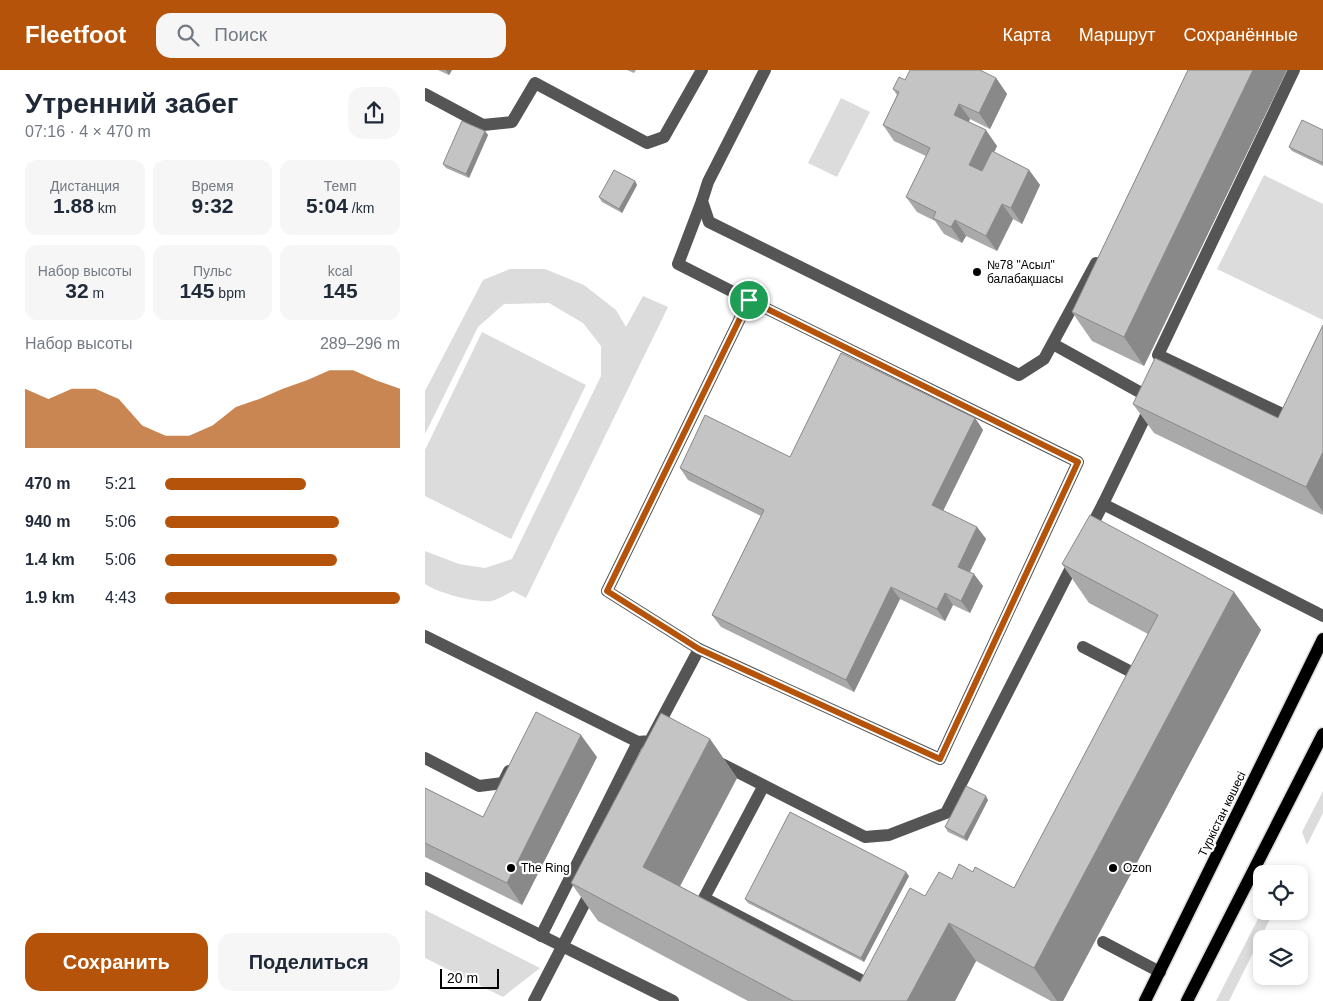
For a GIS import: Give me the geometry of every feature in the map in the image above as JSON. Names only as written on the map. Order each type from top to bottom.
[{"type":"main road","name":"Түркістан көшесі","points":[[1145,1001],[1323,639]]},
{"type":"main road","points":[[1187,1001],[1323,734]]},
{"type":"lane","points":[[425,94],[483,125],[512,122],[535,83],[647,143],[664,137],[702,70]]},
{"type":"lane","points":[[749,300],[607,591],[699,649],[940,759],[1078,462],[678,264],[708,182],[765,70]]},
{"type":"lane","points":[[1294,70],[1158,355],[1170,366],[1297,421],[1301,413]]},
{"type":"lane","points":[[702,201],[709,222],[1019,375],[1044,359],[1100,256]]},
{"type":"lane","points":[[1053,344],[1154,400]]},
{"type":"lane","points":[[708,756],[763,787],[865,838],[889,835],[946,813],[1103,504],[1161,385]]},
{"type":"lane","points":[[1103,504],[1323,616]]},
{"type":"lane","points":[[425,636],[638,742],[650,741],[699,649]]},
{"type":"lane","points":[[1083,647],[1156,685]]},
{"type":"lane","points":[[541,936],[638,742]]},
{"type":"lane","points":[[425,758],[479,786],[503,783],[514,759]]},
{"type":"lane","points":[[763,787],[704,898],[881,991],[885,982]]},
{"type":"lane","points":[[535,1001],[598,877]]},
{"type":"lane","points":[[425,878],[673,1001]]},
{"type":"lane","points":[[1103,942],[1160,972]]},
{"type":"shaded area","points":[[841,98],[870,112],[837,177],[808,163]]},
{"type":"shaded area","points":[[1264,175],[1323,204],[1323,320],[1217,269]]},
{"type":"shaded area","points":[[510,269],[545,269],[584,285],[616,310],[626,327],[643,296],[668,307],[526,598],[513,591],[497,599],[484,601],[448,594],[425,584],[425,551],[459,564],[485,568],[512,559],[601,376],[601,346],[583,323],[549,303],[504,304],[478,327],[425,434],[425,391],[483,280]]},
{"type":"shaded area","points":[[482,332],[586,385],[511,539],[425,496],[425,450]]},
{"type":"shaded area","points":[[1323,791],[1323,813],[1307,845],[1302,832]]},
{"type":"shaded area","points":[[425,910],[540,968],[503,997],[425,958]]},
{"type":"shaded area","points":[[1257,920],[1270,920],[1264,930],[1253,930],[1253,953],[1229,1001],[1216,1001]]},
{"type":"building","points":[[910,70],[980,70],[996,78],[979,113],[959,104],[954,115],[986,130],[969,165],[982,171],[992,151],[1029,170],[1011,208],[1002,204],[986,236],[955,220],[951,227],[933,218],[936,212],[906,197],[930,148],[883,125],[899,92],[893,89],[899,77],[905,80]]},
{"type":"building","points":[[1188,70],[1253,70],[1124,337],[1072,312]]},
{"type":"building","points":[[1302,120],[1323,130],[1323,163],[1289,147]]},
{"type":"building","points":[[462,121],[485,131],[466,174],[443,164]]},
{"type":"building","points":[[614,170],[635,181],[619,209],[599,197]]},
{"type":"building","points":[[1323,325],[1323,452],[1306,487],[1133,404],[1155,358],[1278,418]]},
{"type":"building","points":[[841,353],[975,418],[932,505],[977,527],[958,567],[974,574],[961,601],[945,593],[937,609],[891,587],[846,680],[712,615],[764,510],[680,468],[705,415],[790,457]]},
{"type":"building","points":[[1090,515],[1234,592],[1034,968],[949,923],[907,1001],[793,1001],[571,883],[661,713],[710,739],[643,867],[860,982],[910,888],[925,896],[939,872],[952,879],[959,864],[973,872],[975,867],[1014,888],[1158,615],[1062,564]]},
{"type":"building","points":[[536,712],[581,735],[507,883],[425,843],[425,788],[483,817]]},
{"type":"building","points":[[966,786],[986,796],[964,837],[945,827]]},
{"type":"building","points":[[790,812],[906,872],[861,958],[745,899]]},
{"type":"place","name":"№78 \"Асыл\" балабақшасы","points":[[977,272]]},
{"type":"place","name":"The Ring","points":[[511,868]]},
{"type":"place","name":"Ozon","points":[[1113,868]]},
{"type":"route","points":[[749,300],[1078,462],[940,759],[699,649],[607,591],[749,300]]}]
